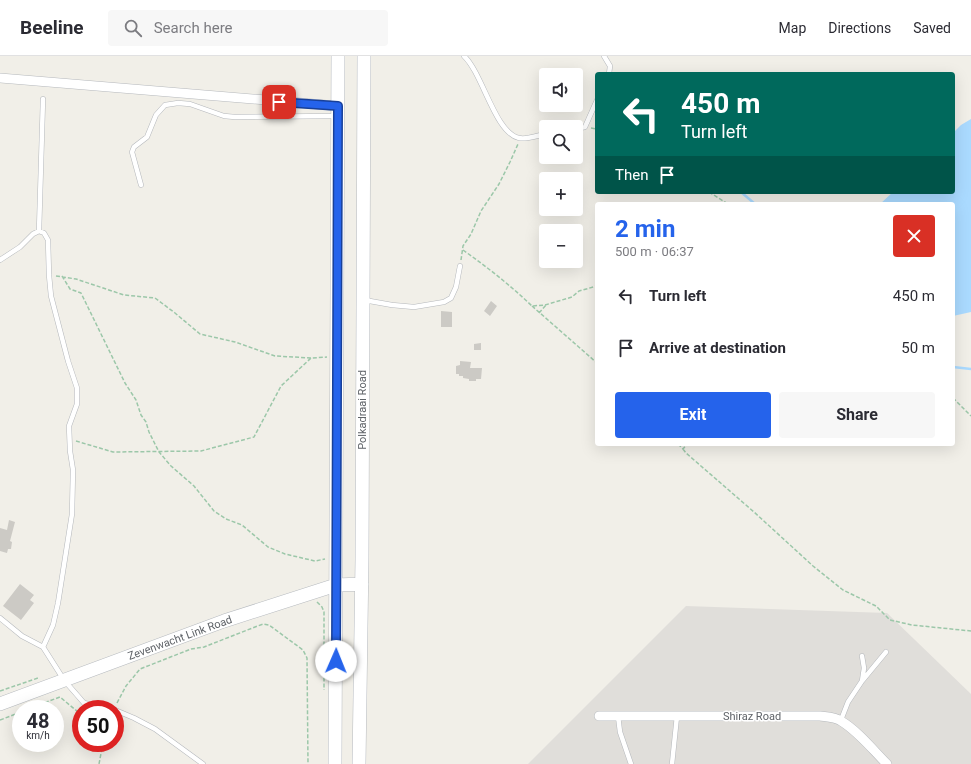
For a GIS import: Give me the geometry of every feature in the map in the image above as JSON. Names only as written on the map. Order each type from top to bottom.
[{"type":"main road","points":[[335,764],[338,56]]},
{"type":"main road","name":"Polkadraai Road","points":[[359,764],[362,584],[364,56]]},
{"type":"main road","name":"Zevenwacht Link Road","points":[[0,704],[224,621],[336,584],[362,584]]},
{"type":"street","points":[[0,78],[338,111]]},
{"type":"street","name":"Shiraz Road","points":[[599,716],[831,717],[841,720],[851,728],[887,764]]},
{"type":"lane","points":[[464,56],[474,71],[502,126],[511,135],[520,139],[539,135]]},
{"type":"lane","points":[[604,56],[610,66],[609,72]]},
{"type":"lane","points":[[39,230],[43,99]]},
{"type":"lane","points":[[141,185],[132,152],[134,147],[148,137],[158,111],[168,103],[190,104],[224,116],[235,117],[338,111]]},
{"type":"lane","points":[[583,127],[585,127],[595,104]]},
{"type":"lane","points":[[0,260],[20,247],[39,230]]},
{"type":"lane","points":[[39,230],[44,233],[48,240],[51,296],[68,362],[77,388],[77,404],[69,426],[69,440],[73,470],[72,514],[63,579],[53,624],[43,647]]},
{"type":"lane","points":[[362,300],[414,307],[444,302],[451,298],[456,287],[460,266]]},
{"type":"lane","points":[[0,618],[22,636],[43,647],[64,680],[82,700]]},
{"type":"lane","points":[[841,720],[848,702],[862,681],[886,652]]},
{"type":"lane","points":[[862,656],[864,668],[862,681]]},
{"type":"lane","points":[[124,714],[155,729],[202,764]]},
{"type":"lane","points":[[618,716],[620,732],[631,764]]},
{"type":"lane","points":[[672,764],[677,716]]},
{"type":"path","points":[[460,266],[463,246],[471,234],[481,211],[499,184],[520,139]]},
{"type":"path","points":[[711,194],[725,202]]},
{"type":"path","points":[[463,250],[482,263],[515,290],[539,313],[595,361]]},
{"type":"path","points":[[49,275],[76,279],[124,295],[155,298],[200,334],[235,342],[274,356],[311,358],[337,356]]},
{"type":"path","points":[[62,276],[70,289],[80,293],[136,400],[141,415],[146,422],[149,432],[159,452],[171,466],[194,486],[214,511],[226,519],[242,525],[268,547],[285,554],[315,562],[325,559]]},
{"type":"path","points":[[532,306],[547,304],[572,297],[579,291],[595,287]]},
{"type":"path","points":[[539,313],[547,304]]},
{"type":"path","points":[[69,440],[113,452],[201,452],[254,437],[281,386],[311,358]]},
{"type":"path","points":[[955,400],[971,416]]},
{"type":"path","points":[[680,446],[813,566],[843,590],[876,606],[890,620],[912,625],[971,631]]},
{"type":"path","points":[[682,449],[685,446]]},
{"type":"path","points":[[313,600],[322,607],[324,612],[324,690]]},
{"type":"path","points":[[119,700],[126,686],[140,669],[191,649],[204,647],[259,626],[269,625],[303,650],[307,658],[308,764]]},
{"type":"path","points":[[0,691],[38,678]]},
{"type":"path","points":[[52,700],[60,697],[64,700]]},
{"type":"path","points":[[64,700],[72,707]]},
{"type":"path","points":[[0,720],[12,715]]},
{"type":"path","points":[[100,764],[102,752]]},
{"type":"shaded area","points":[[686,606],[887,613],[971,694],[971,764],[528,764]]},
{"type":"water","points":[[971,119],[971,312],[955,316],[955,202],[882,202],[891,194],[955,194],[955,131]]},
{"type":"building","points":[[491,301],[497,306],[490,316],[484,311]]},
{"type":"building","points":[[441,311],[452,312],[452,327],[441,327]]},
{"type":"building","points":[[481,343],[481,350],[474,350],[474,344]]},
{"type":"building","points":[[460,361],[471,362],[470,368],[482,368],[481,379],[469,381],[469,379],[463,378],[463,376],[456,374],[456,366],[460,365]]},
{"type":"building","points":[[9,520],[15,522],[10,541],[12,542],[11,549],[8,549],[7,553],[0,551],[0,528],[7,530]]},
{"type":"building","points":[[20,584],[34,595],[30,600],[34,603],[21,620],[3,606]]},
{"type":"waterway","points":[[743,194],[753,202]]},
{"type":"waterway","points":[[955,367],[971,369]]},
{"type":"route","points":[[279,102],[338,106],[336,661]]}]
